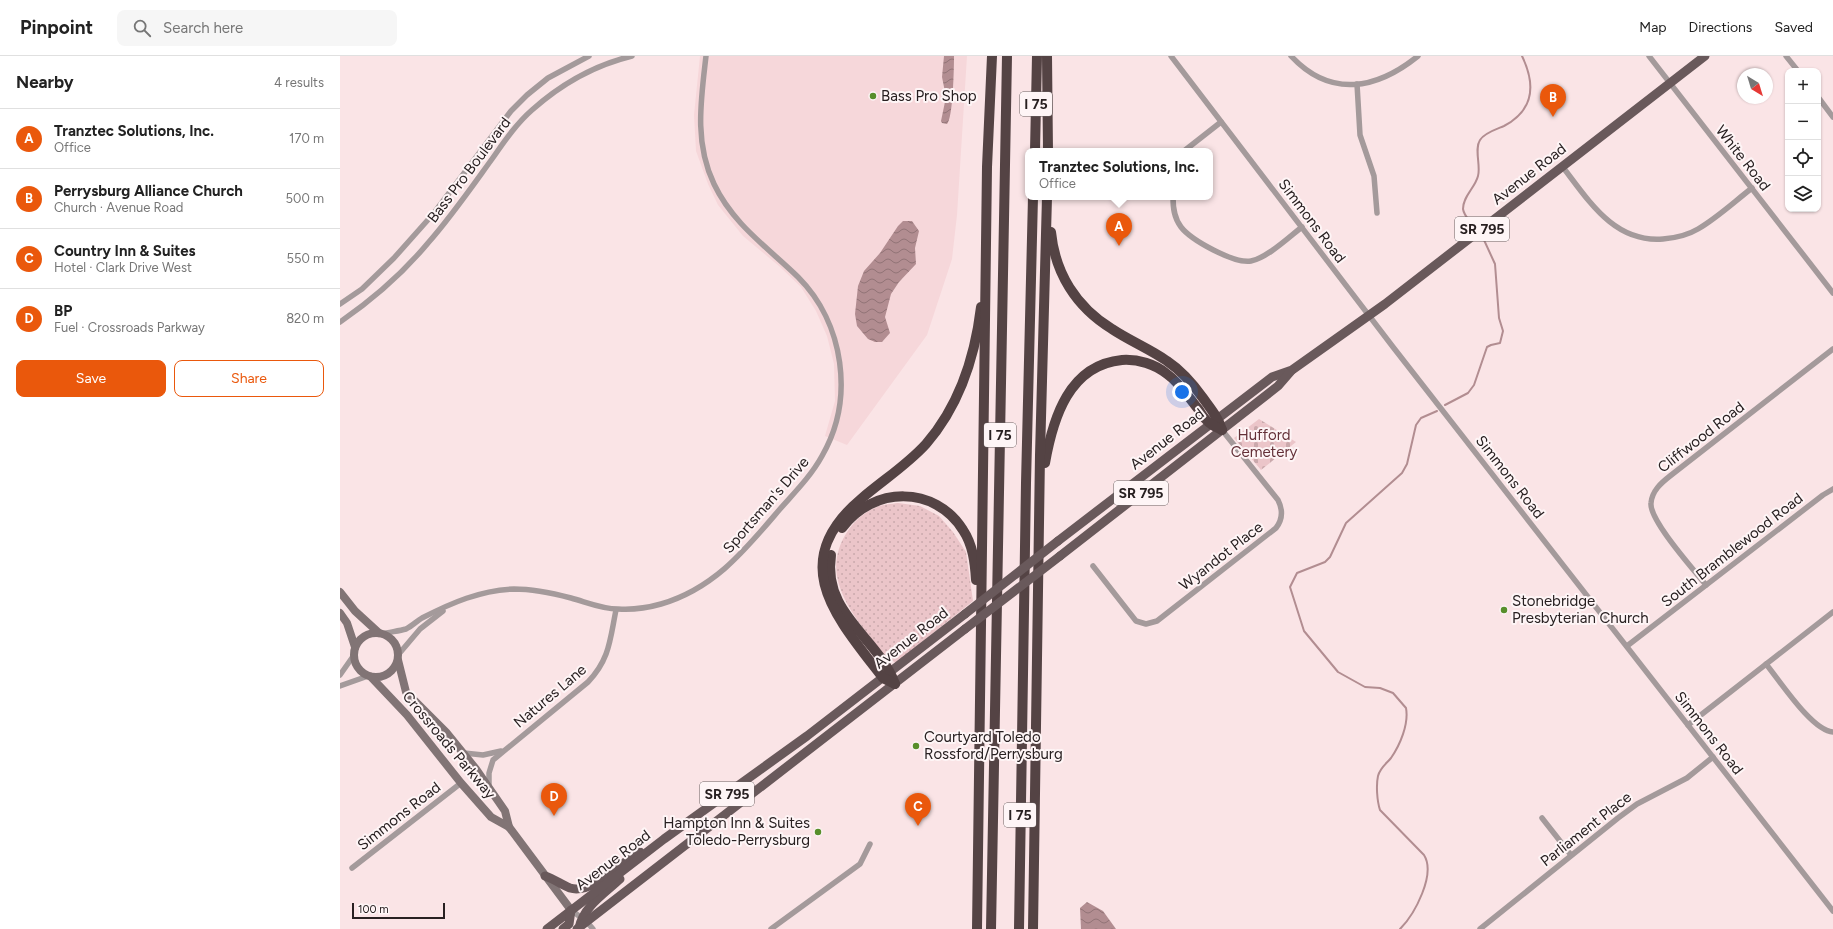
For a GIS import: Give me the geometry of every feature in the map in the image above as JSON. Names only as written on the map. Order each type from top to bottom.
[{"type":"highway","points":[[977,929],[987,167],[992,56]]},
{"type":"highway","name":"I 75","points":[[991,929],[1007,56]]},
{"type":"highway","name":"I 75","points":[[1034,148],[1037,56]]},
{"type":"highway","points":[[1047,56],[1048,148]]},
{"type":"highway","name":"I 75","points":[[1019,929],[1026,483],[1033,200]]},
{"type":"highway","points":[[1048,200],[1054,253],[1064,279],[1075,297],[1100,321],[1156,354],[1179,370],[1189,380],[1218,417],[1222,430]]},
{"type":"highway","points":[[1033,929],[1040,490],[1048,200]]},
{"type":"highway","points":[[894,684],[837,615],[828,599],[824,580],[825,552],[831,534],[847,512],[913,457],[926,444],[948,414],[970,362],[980,317],[986,272]]},
{"type":"highway","points":[[1040,490],[1048,442],[1064,398],[1082,376],[1106,363],[1134,360],[1160,369],[1181,387],[1209,424],[1222,430]]},
{"type":"highway","points":[[887,675],[843,610],[835,594],[830,575],[832,552],[840,530],[858,511],[883,498],[901,496],[929,501],[945,510],[964,531],[972,548],[975,562],[980,647]]},
{"type":"main road","name":"Avenue Road","points":[[579,929],[1222,430],[1278,386],[1292,370],[1369,315],[1705,56]]},
{"type":"main road","name":"Avenue Road","points":[[547,929],[664,839],[807,736],[887,675],[1218,417],[1272,378],[1292,370]]},
{"type":"main road","points":[[545,876],[571,888],[583,889],[595,883],[628,858],[664,839]]},
{"type":"main road","points":[[587,923],[586,910],[664,839]]},
{"type":"main road","points":[[563,929],[569,924],[571,910]]},
{"type":"street","name":"Bass Pro Boulevard","points":[[340,304],[362,289],[394,258],[434,213],[511,111],[527,95],[548,78],[588,56]]},
{"type":"street","name":"Bass Pro Boulevard","points":[[340,322],[366,304],[427,244],[510,134],[531,110],[559,88],[582,75],[618,59],[632,56]]},
{"type":"street","name":"Sportsman's Drive","points":[[380,634],[407,628],[420,619],[458,601],[487,592],[513,589],[542,591],[616,610],[640,608],[674,600],[700,588],[719,574],[741,554],[811,475],[823,455],[840,409],[841,370],[833,333],[826,317],[803,283],[744,228],[731,213],[714,185],[708,170],[700,139],[699,126],[706,56]]},
{"type":"street","name":"Simmons Road","points":[[1171,56],[1369,315],[1833,911]]},
{"type":"street","points":[[1292,56],[1303,67],[1319,77],[1337,83],[1358,84],[1374,82],[1391,75],[1418,56]]},
{"type":"street","name":"White Road","points":[[1649,56],[1833,293]]},
{"type":"street","points":[[1786,56],[1796,68]]},
{"type":"street","points":[[1358,84],[1360,136],[1374,176],[1377,213]]},
{"type":"street","points":[[1821,101],[1833,117]]},
{"type":"street","points":[[1188,148],[1221,122]]},
{"type":"street","points":[[1562,166],[1590,202],[1610,223],[1626,233],[1648,239],[1678,237],[1698,229],[1752,188]]},
{"type":"street","points":[[1173,200],[1176,217],[1184,230],[1223,255],[1235,260],[1251,261],[1260,258],[1302,227]]},
{"type":"street","name":"Cliffwood Road","points":[[1706,585],[1658,523],[1650,505],[1654,493],[1670,476],[1833,349]]},
{"type":"street","name":"Wyandot Place","points":[[1093,566],[1136,621],[1151,623],[1163,616],[1276,528],[1282,515],[1281,506],[1278,500],[1222,430]]},
{"type":"street","name":"South Bramblewood Road","points":[[1627,646],[1823,495],[1833,489]]},
{"type":"street","points":[[340,592],[355,611],[380,634],[391,639],[395,644],[398,657],[392,671],[386,676],[379,678],[369,676],[358,669],[355,651],[347,623],[340,613]]},
{"type":"street","name":"Sportsman's Drive","points":[[398,657],[420,629],[458,601]]},
{"type":"street","name":"Natures Lane","points":[[490,788],[490,766],[493,760],[503,750],[588,682],[601,667],[609,649],[616,610]]},
{"type":"street","points":[[1688,725],[1833,612]]},
{"type":"street","points":[[340,675],[355,651],[359,641],[365,636],[380,634]]},
{"type":"street","name":"Crossroads Parkway","points":[[398,657],[406,692],[446,732],[464,753],[506,811],[509,827]]},
{"type":"street","points":[[1766,664],[1811,721],[1822,730],[1833,732]]},
{"type":"street","points":[[340,686],[369,676]]},
{"type":"street","name":"Crossroads Parkway","points":[[369,676],[406,715],[461,783],[491,817],[509,827],[571,910]]},
{"type":"street","name":"Natures Lane","points":[[464,753],[483,756],[503,750]]},
{"type":"street","name":"Parliament Place","points":[[1480,929],[1571,855],[1637,804],[1674,786],[1713,757]]},
{"type":"street","name":"Simmons Road","points":[[352,868],[461,783]]},
{"type":"street","points":[[1542,818],[1571,855]]},
{"type":"street","points":[[771,929],[860,864],[870,844]]},
{"type":"street","points":[[571,910],[587,923]]},
{"type":"street","points":[[571,910],[579,929]]},
{"type":"shaded area","points":[[700,56],[967,56],[957,215],[952,259],[927,335],[847,445],[825,436],[835,401],[834,364],[827,336],[816,311],[801,287],[779,266],[743,236],[718,205],[708,184],[696,151],[694,115]]},
{"type":"green space","name":"Hufford Cemetery","points":[[1259,419],[1296,442],[1261,470],[1234,438]]},
{"type":"green space","points":[[898,503],[920,506],[939,516],[953,532],[966,552],[973,601],[896,663],[877,647],[851,610],[841,590],[836,565],[837,555],[845,535],[859,518],[877,507]]},
{"type":"water","points":[[944,56],[954,56],[951,113],[947,124],[942,123],[941,121],[946,97],[942,77]]},
{"type":"water","points":[[903,221],[912,221],[919,231],[915,248],[916,264],[899,282],[891,294],[885,317],[890,333],[882,342],[875,342],[868,339],[857,326],[855,314],[858,286],[864,271],[880,253]]},
{"type":"water","points":[[1087,902],[1103,911],[1116,929],[1081,929],[1080,908]]},
{"type":"waterway","points":[[1473,225],[1463,209],[1465,200],[1479,172],[1478,144],[1484,135],[1514,120],[1527,104],[1530,96],[1529,77],[1522,56]]},
{"type":"waterway","points":[[1445,405],[1468,393],[1474,385],[1487,347],[1500,343],[1503,331],[1499,318],[1495,264],[1484,240]]},
{"type":"waterway","points":[[1400,929],[1412,914],[1422,894],[1426,883],[1427,863],[1424,855],[1380,810],[1377,784],[1380,771],[1391,758],[1403,734],[1407,714],[1406,708],[1393,693],[1380,688],[1365,687],[1338,672],[1304,631],[1290,587],[1297,573],[1325,562],[1330,557],[1346,523],[1402,473],[1407,464],[1416,425],[1421,418],[1437,411]]},
{"type":"place","name":"Bass Pro Shop","points":[[873,96]]},
{"type":"place","name":"Perrysburg Alliance Church","points":[[1553,117]]},
{"type":"place","name":"Tranztec Solutions, Inc.","points":[[1119,246]]},
{"type":"place","name":"Stonebridge Presbyterian Church","points":[[1504,610]]},
{"type":"place","name":"Courtyard Toledo Rossford/Perrysburg","points":[[916,746]]},
{"type":"place","name":"BP","points":[[554,816]]},
{"type":"place","name":"Country Inn & Suites","points":[[918,826]]},
{"type":"place","name":"Hampton Inn & Suites Toledo-Perrysburg","points":[[818,832]]}]
